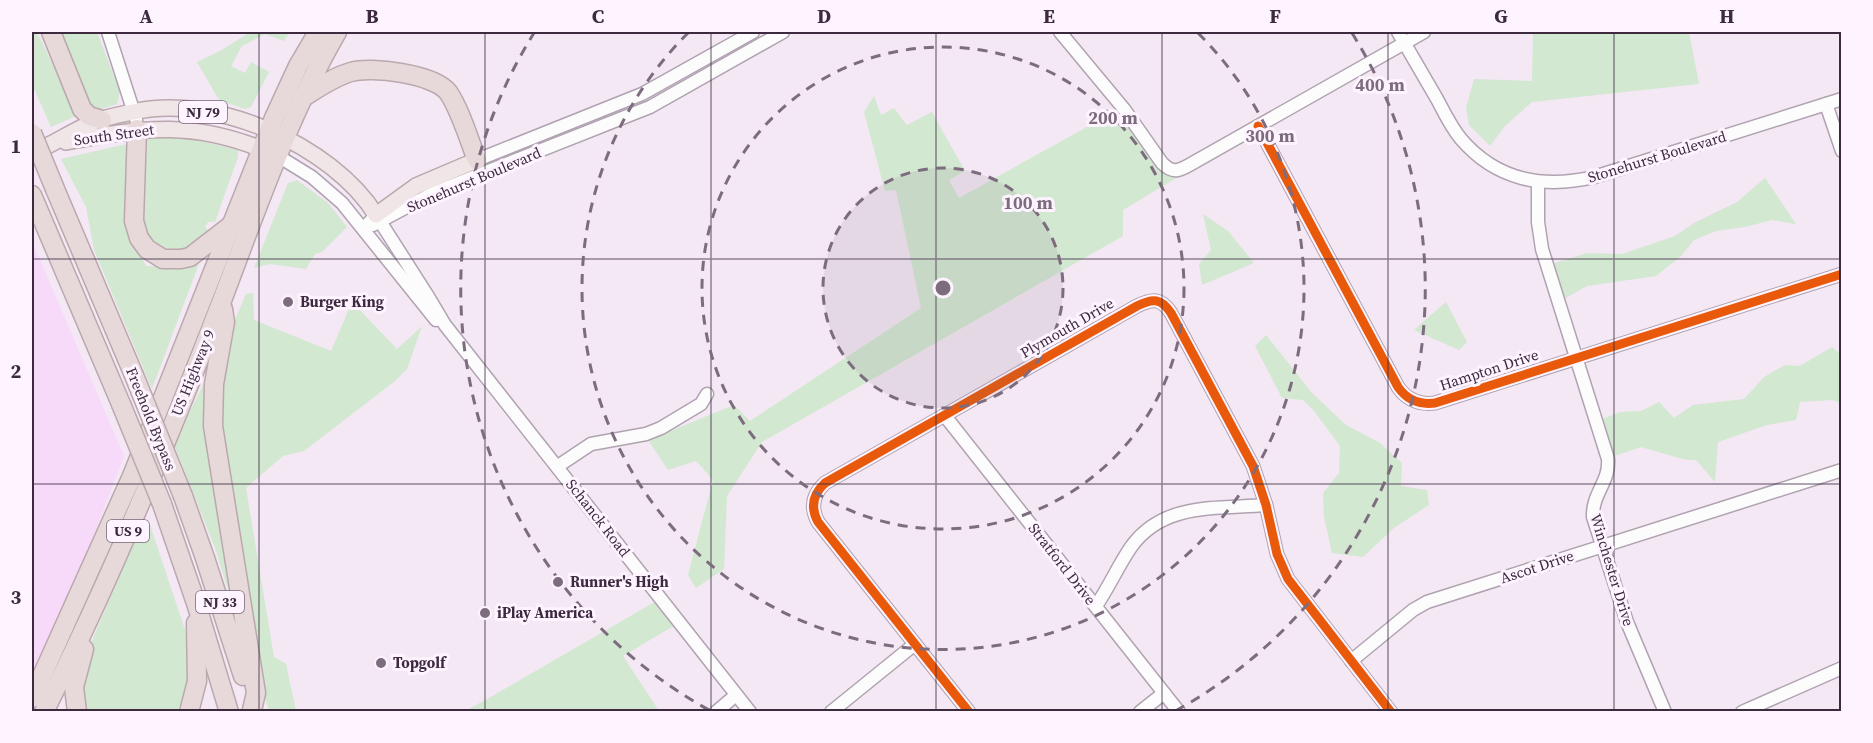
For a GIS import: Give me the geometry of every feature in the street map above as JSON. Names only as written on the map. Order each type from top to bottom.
[{"type":"highway","points":[[51,32],[82,109],[89,116],[102,120]]},
{"type":"highway","name":"US Highway 9","points":[[44,711],[99,597],[155,468],[222,301],[277,134],[291,79],[318,32]]},
{"type":"highway","name":"US Highway 9","points":[[277,134],[302,98],[337,32]]},
{"type":"highway","points":[[302,98],[333,79],[354,71],[367,70],[425,77],[448,93],[477,160]]},
{"type":"highway","points":[[136,121],[135,221],[139,238],[147,249],[163,259],[190,257],[231,225]]},
{"type":"highway","name":"Freehold Bypass","points":[[32,133],[183,496],[228,627],[252,711]]},
{"type":"highway","name":"US Highway 9","points":[[32,698],[132,476],[231,225],[270,153]]},
{"type":"highway","name":"Freehold Bypass","points":[[32,202],[67,278],[162,504],[196,603],[229,711]]},
{"type":"highway","points":[[222,301],[225,322],[213,384],[213,426],[256,693],[252,711]]},
{"type":"highway","points":[[77,711],[74,697],[75,680],[99,597]]},
{"type":"highway","points":[[189,711],[197,681],[196,603]]},
{"type":"main road","name":"South Street","points":[[32,153],[54,144],[172,110],[197,111],[245,122],[277,134]]},
{"type":"main road","name":"South Street","points":[[54,144],[89,124],[102,120],[136,121],[207,133],[240,141],[270,153]]},
{"type":"main road","name":"Schanck Road","points":[[277,134],[311,153],[345,178],[361,195],[378,219]]},
{"type":"main road","name":"Stonehurst Boulevard","points":[[378,219],[416,186],[477,160]]},
{"type":"street","points":[[108,32],[136,121]]},
{"type":"street","name":"Stonehurst Boulevard","points":[[477,160],[616,106],[753,32]]},
{"type":"street","name":"Stonehurst Boulevard","points":[[364,228],[433,193],[650,107],[783,32]]},
{"type":"street","points":[[1060,32],[1124,109],[1168,169],[1176,171],[1258,126],[1401,37],[1424,32]]},
{"type":"street","name":"Stonehurst Boulevard","points":[[1401,37],[1463,141],[1482,158],[1500,169],[1538,183],[1569,182],[1594,177],[1842,99]]},
{"type":"street","points":[[706,58],[714,71]]},
{"type":"street","points":[[1826,104],[1842,151]]},
{"type":"street","name":"Hampton Drive","points":[[1258,126],[1398,387],[1407,398],[1420,403],[1435,402],[1842,274]]},
{"type":"street","points":[[530,139],[536,154]]},
{"type":"street","name":"Schanck Road","points":[[270,153],[306,173],[342,203],[435,320],[445,325]]},
{"type":"street","points":[[477,160],[497,169]]},
{"type":"street","name":"Winchester Drive","points":[[1538,183],[1538,222],[1542,249],[1608,459],[1608,473],[1597,493],[1593,517],[1627,622],[1665,711]]},
{"type":"street","name":"Schanck Road","points":[[378,219],[445,325],[750,711]]},
{"type":"street","name":"Plymouth Drive","points":[[969,711],[818,522],[814,512],[814,499],[825,483],[1137,306],[1155,299],[1171,313],[1246,453],[1259,482],[1277,554],[1288,579],[1391,711]]},
{"type":"street","points":[[558,466],[591,444],[646,434],[661,428],[701,404],[707,394]]},
{"type":"street","name":"Stratford Drive","points":[[945,416],[1179,711]]},
{"type":"street","name":"Ascot Drive","points":[[1351,661],[1413,610],[1427,602],[1842,470]]},
{"type":"street","points":[[1096,606],[1110,587],[1132,545],[1160,521],[1191,510],[1266,505]]},
{"type":"street","points":[[831,711],[915,644]]},
{"type":"street","points":[[1742,711],[1842,668]]},
{"type":"street","points":[[1140,711],[1164,693]]},
{"type":"street","points":[[717,711],[736,695]]},
{"type":"shaded area","points":[[32,241],[124,456],[68,602],[32,674]]},
{"type":"green space","points":[[32,32],[36,32],[42,42],[76,116],[51,127],[32,84]]},
{"type":"green space","points":[[55,32],[97,32],[120,92],[117,104],[96,111],[85,103]]},
{"type":"green space","points":[[250,32],[290,32],[284,41],[265,34],[242,46],[231,66],[245,73],[251,62],[269,72],[251,107],[245,109],[219,100],[197,62]]},
{"type":"green space","points":[[1533,32],[1689,32],[1699,84],[1532,102],[1505,126],[1490,146],[1469,125],[1466,108],[1474,79],[1532,81]]},
{"type":"green space","points":[[874,96],[881,115],[894,108],[907,125],[932,112],[965,171],[949,180],[959,198],[1123,107],[1178,177],[1123,210],[1123,236],[762,442],[727,496],[724,569],[696,588],[688,575],[713,480],[696,461],[668,470],[648,440],[734,405],[750,421],[921,308],[896,190],[885,191],[864,112]]},
{"type":"green space","points":[[148,138],[189,138],[238,150],[238,157],[215,222],[208,222],[205,227],[210,232],[194,249],[158,253],[142,237],[143,141]]},
{"type":"green space","points":[[131,143],[127,228],[146,266],[169,267],[200,261],[152,389],[94,250],[86,207],[61,159]]},
{"type":"green space","points":[[1765,178],[1796,224],[1772,220],[1716,231],[1694,240],[1681,256],[1656,276],[1587,286],[1564,299],[1552,264],[1587,253],[1622,254],[1675,236],[1694,223],[1737,202]]},
{"type":"green space","points":[[297,180],[328,203],[347,227],[322,252],[315,254],[306,269],[270,264],[254,268],[288,183]]},
{"type":"green space","points":[[1203,214],[1228,231],[1254,263],[1202,285],[1199,264],[1211,250]]},
{"type":"green space","points":[[253,293],[254,320],[331,351],[352,302],[397,349],[422,326],[407,369],[395,381],[304,451],[283,456],[246,488],[274,657],[286,664],[296,711],[269,711],[261,685],[216,407],[223,348],[246,294]]},
{"type":"green space","points":[[1446,302],[1467,342],[1459,350],[1414,330]]},
{"type":"green space","points":[[1266,335],[1312,393],[1346,425],[1380,443],[1402,463],[1401,486],[1427,490],[1429,505],[1394,528],[1363,557],[1332,553],[1324,517],[1323,493],[1339,473],[1340,446],[1303,400],[1282,398],[1255,346]]},
{"type":"green space","points":[[1832,347],[1841,355],[1841,403],[1832,400],[1800,402],[1796,420],[1767,425],[1718,442],[1715,482],[1696,460],[1686,460],[1641,447],[1615,456],[1600,420],[1620,412],[1641,411],[1659,402],[1674,418],[1693,405],[1744,399],[1764,377],[1785,365],[1800,366]]},
{"type":"green space","points":[[206,379],[233,606],[215,548],[175,447],[179,433]]},
{"type":"green space","points":[[142,523],[150,525],[188,639],[189,671],[182,700],[177,712],[82,711],[79,671]]},
{"type":"green space","points":[[658,600],[677,624],[623,656],[659,711],[463,712],[489,698]]},
{"type":"cycle path","points":[[1258,126],[1398,387],[1409,398],[1419,402],[1435,403],[1842,274]]},
{"type":"cycle path","points":[[969,712],[818,522],[814,511],[815,496],[825,483],[1137,306],[1152,301],[1164,304],[1171,313],[1253,466],[1266,505],[1277,554],[1288,579],[1391,712]]},
{"type":"place","name":"Burger King","points":[[288,302]]},
{"type":"place","name":"Runner's High","points":[[558,582]]},
{"type":"place","name":"iPlay America","points":[[485,613]]},
{"type":"place","name":"Topgolf","points":[[381,663]]}]
